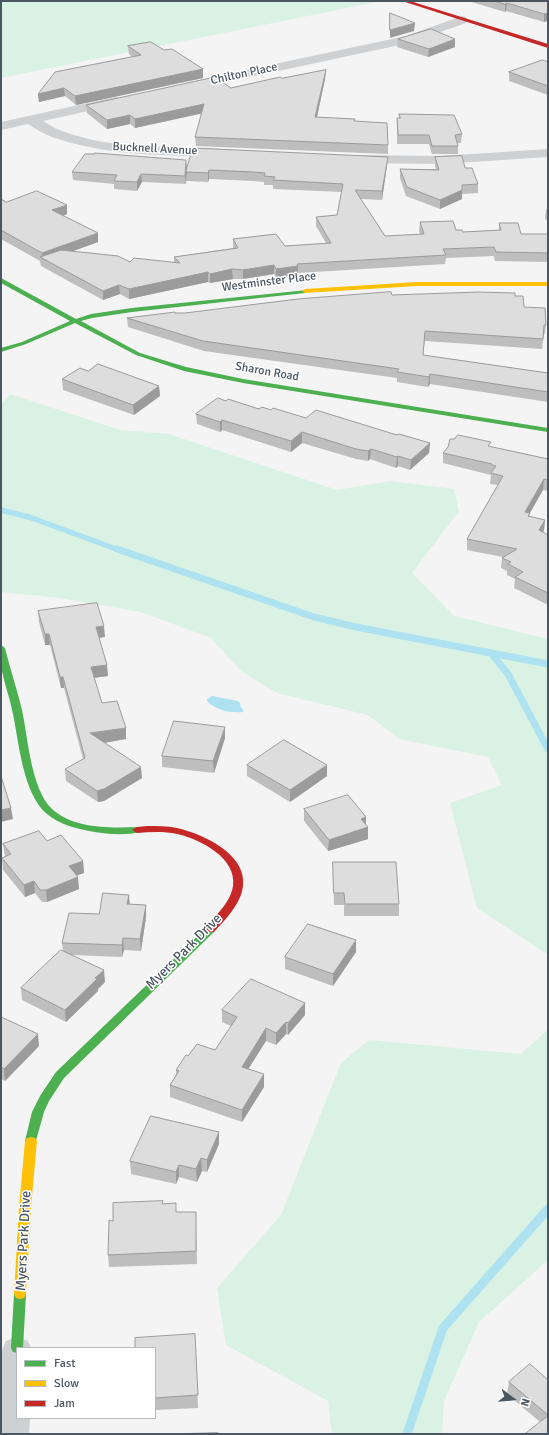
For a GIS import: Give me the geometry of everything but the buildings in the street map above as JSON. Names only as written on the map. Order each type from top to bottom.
[{"type":"street","points":[[405,1],[548,46]]},
{"type":"street","name":"Chilton Place","points":[[178,88],[395,42],[430,32],[462,20]]},
{"type":"street","points":[[1,126],[126,99]]},
{"type":"street","name":"Bucknell Avenue","points":[[31,120],[60,136],[104,146],[237,154]]},
{"type":"street","points":[[342,159],[441,160],[548,153]]},
{"type":"street","name":"Sharon Road","points":[[1,280],[75,322],[138,354],[167,364],[198,372],[548,430]]},
{"type":"street","name":"Westminster Place","points":[[1,350],[30,342],[86,317],[104,314],[335,287],[467,282],[548,284]]},
{"type":"street","name":"Myers Park Drive","points":[[1,648],[19,718],[29,765],[40,798],[48,809],[64,820],[95,829],[116,831],[158,829],[192,835],[207,842],[223,854],[234,866],[238,880],[235,894],[214,924],[68,1067],[44,1099],[34,1127],[28,1164],[17,1347]]},
{"type":"street","name":"Myers Park Drive","points":[[12,1434],[16,1366]]},
{"type":"green space","points":[[1,1],[382,1],[1,78]]},
{"type":"green space","points":[[10,394],[120,430],[169,434],[337,490],[391,481],[454,489],[459,511],[412,573],[454,616],[548,639],[548,955],[477,908],[450,803],[502,785],[488,757],[399,739],[368,715],[277,693],[241,671],[211,638],[141,612],[60,598],[1,592],[1,404]]},
{"type":"green space","points":[[548,1029],[548,1260],[479,1322],[444,1401],[442,1434],[332,1434],[328,1401],[226,1345],[217,1288],[281,1215],[341,1063],[369,1040],[521,1054]]},
{"type":"water","points":[[212,696],[238,701],[243,709],[243,712],[229,712],[215,707],[207,701],[207,699]]},
{"type":"waterway","points":[[1,510],[29,517],[119,550]]},
{"type":"waterway","points":[[117,549],[314,617],[356,627],[548,664]]},
{"type":"waterway","points":[[492,654],[508,674],[548,749]]},
{"type":"waterway","points":[[407,1434],[443,1328],[548,1209]]},
{"type":"traffic: fast","points":[[1,280],[117,344],[138,354],[184,369],[243,381],[548,430]]},
{"type":"traffic: fast","points":[[1,350],[24,343],[69,323],[91,316],[132,310],[305,291]]},
{"type":"traffic: fast","points":[[1,648],[17,710],[27,764],[36,791],[42,802],[49,811],[58,817],[79,826],[115,831],[137,830]]},
{"type":"traffic: fast","points":[[31,1141],[38,1112],[44,1099],[60,1075],[210,930]]},
{"type":"traffic: fast","points":[[17,1347],[20,1294]]},
{"type":"traffic: slow","points":[[305,291],[417,284],[548,284]]},
{"type":"traffic: slow","points":[[20,1294],[25,1207],[31,1141]]},
{"type":"traffic: jam","points":[[405,1],[548,46]]},
{"type":"traffic: jam","points":[[137,830],[167,829],[197,837],[218,849],[234,866],[238,875],[238,886],[234,898],[227,910],[210,930]]}]
